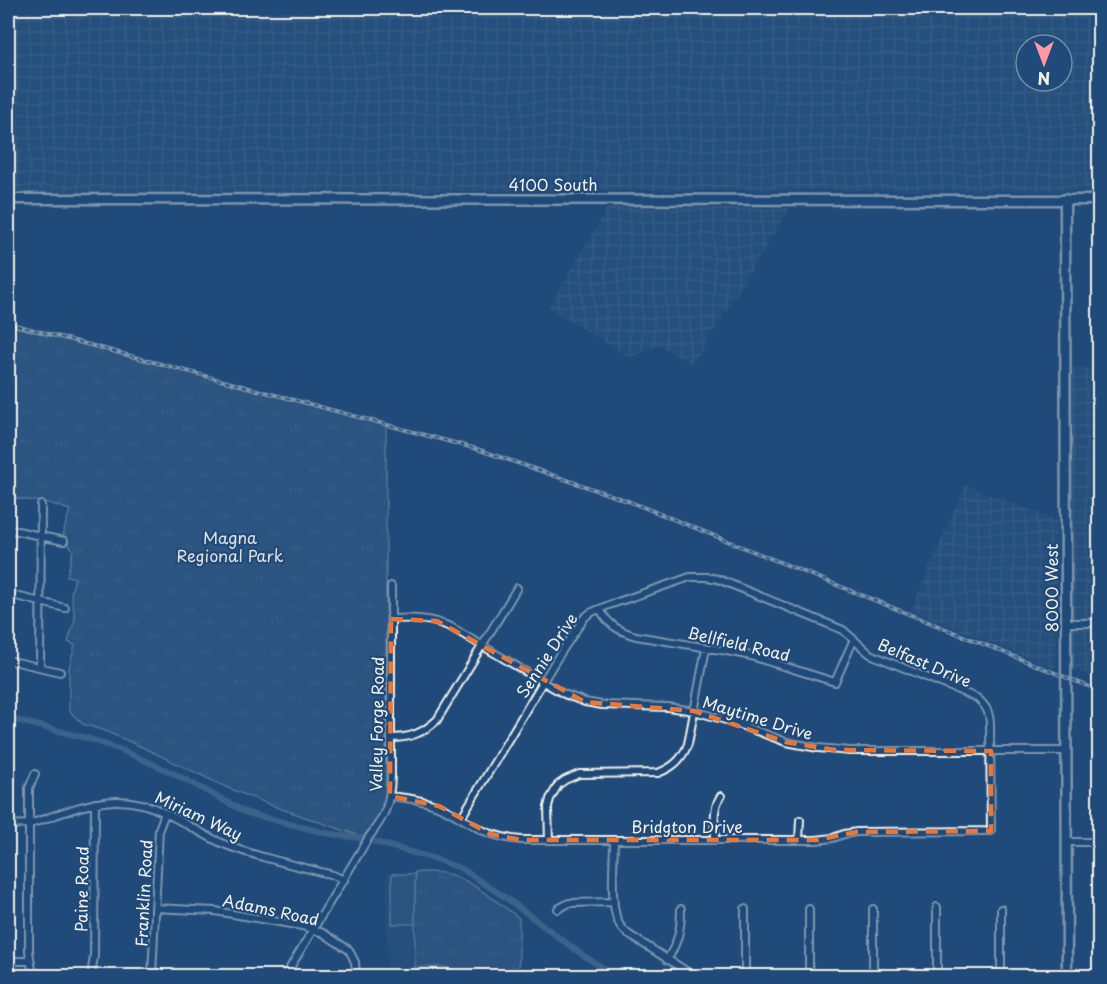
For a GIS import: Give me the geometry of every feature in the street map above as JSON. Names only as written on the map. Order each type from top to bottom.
[{"type":"main road","name":"4100 South","points":[[8,199],[1100,200]]},
{"type":"main road","name":"8000 West","points":[[1065,200],[1067,976]]},
{"type":"street","points":[[40,667],[41,505]]},
{"type":"street","points":[[8,529],[64,541]]},
{"type":"street","name":"Sennie Drive","points":[[461,818],[579,624],[590,613],[690,578],[707,577]]},
{"type":"street","name":"Belfast Drive","points":[[707,577],[718,579],[843,630],[870,654],[977,698],[985,705],[989,712],[990,723],[991,831]]},
{"type":"street","name":"Valley Forge Road","points":[[285,976],[383,816],[390,796],[391,586]]},
{"type":"street","points":[[391,738],[421,733],[437,720],[517,588]]},
{"type":"street","points":[[8,594],[65,608]]},
{"type":"street","name":"Bellfield Road","points":[[600,609],[605,619],[624,633],[759,658],[826,681],[835,682],[854,639]]},
{"type":"street","name":"Maytime Drive","points":[[391,619],[437,621],[564,694],[585,702],[602,705],[668,707],[694,711],[724,719],[786,742],[850,751],[1067,751]]},
{"type":"street","points":[[1067,623],[1100,623]]},
{"type":"street","points":[[549,840],[550,800],[553,792],[565,780],[579,774],[658,773],[675,764],[683,755],[688,744],[706,648]]},
{"type":"street","points":[[8,660],[60,672]]},
{"type":"street","points":[[33,976],[29,961],[29,788],[35,774]]},
{"type":"street","name":"Bridgton Drive","points":[[390,796],[439,806],[490,834],[521,840],[800,840],[833,838],[857,832],[991,831]]},
{"type":"street","points":[[715,840],[715,809],[717,801],[722,796]]},
{"type":"street","name":"Miriam Way","points":[[8,825],[29,824],[95,802],[126,800],[165,813],[226,845],[344,880]]},
{"type":"street","name":"Paine Road","points":[[92,976],[95,802]]},
{"type":"street","name":"Franklin Road","points":[[152,976],[159,829],[165,813]]},
{"type":"street","points":[[800,820],[800,840]]},
{"type":"street","points":[[614,840],[614,902],[617,919],[624,930],[694,976]]},
{"type":"street","points":[[1067,842],[1100,842]]},
{"type":"street","points":[[558,909],[569,903],[614,902]]},
{"type":"street","points":[[937,907],[937,976]]},
{"type":"street","name":"Adams Road","points":[[155,908],[228,913],[302,926],[323,933],[349,950],[355,962],[356,976]]},
{"type":"street","points":[[667,960],[680,933],[681,909]]},
{"type":"street","points":[[745,909],[745,976]]},
{"type":"street","points":[[809,909],[809,976]]},
{"type":"street","points":[[873,909],[873,976]]},
{"type":"street","points":[[1001,909],[1001,976]]},
{"type":"street","points":[[8,961],[29,961]]},
{"type":"highlighted area","points":[[391,619],[437,621],[585,702],[694,711],[786,742],[835,750],[991,751],[991,831],[857,832],[816,840],[521,840],[490,834],[439,806],[390,796]]},
{"type":"shaded area","points":[[8,8],[1099,8],[1099,191],[8,192]]},
{"type":"shaded area","points":[[609,205],[790,208],[693,365],[659,345],[631,358],[548,308]]},
{"type":"shaded area","points":[[1099,367],[1099,680],[1070,668],[1071,368]]},
{"type":"shaded area","points":[[965,485],[1057,520],[1056,669],[911,610]]},
{"type":"shaded area","points":[[441,872],[461,879],[519,918],[519,976],[387,976],[386,873]]},
{"type":"green space","name":"Magna Regional Park","points":[[8,325],[386,424],[386,797],[377,819],[363,837],[228,788],[142,747],[83,724],[69,711],[69,668],[75,645],[68,642],[75,619],[71,593],[75,578],[67,576],[73,551],[63,534],[70,510],[49,503],[8,497]]},
{"type":"green space","points":[[415,872],[440,872],[456,877],[485,893],[519,918],[519,976],[454,976],[454,970],[445,967],[415,967]]},
{"type":"green space","points":[[392,874],[415,874],[415,924],[392,924]]},
{"type":"waterway","points":[[8,718],[90,739],[121,750],[175,774],[247,813],[325,833],[359,838]]},
{"type":"waterway","points":[[375,842],[462,869],[509,900],[581,954],[616,976]]},
{"type":"railway","points":[[8,323],[477,449],[628,501],[1100,691]]}]
